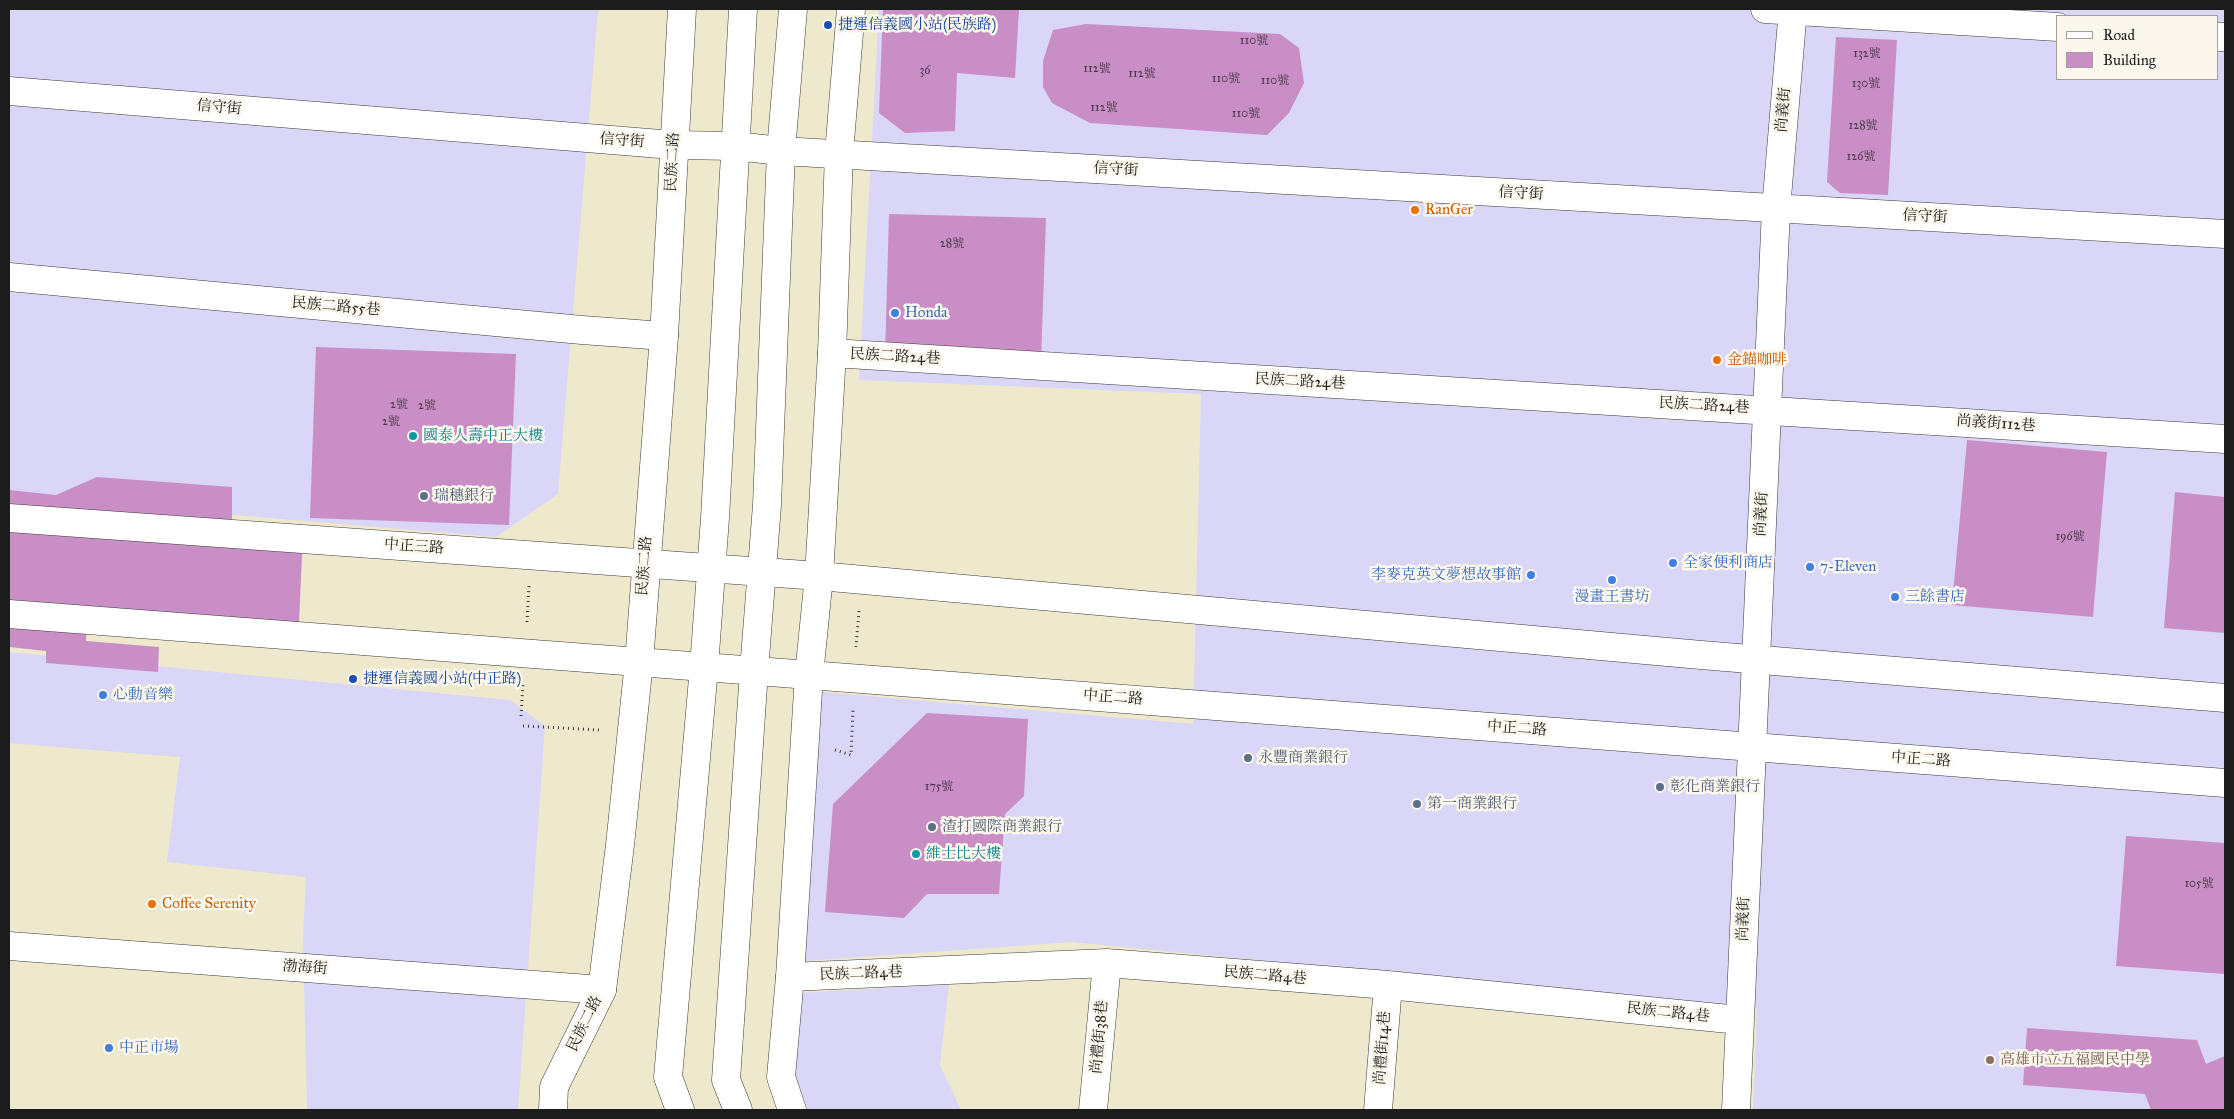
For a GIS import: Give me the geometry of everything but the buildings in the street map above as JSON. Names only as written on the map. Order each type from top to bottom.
[{"type":"street","name":"民族二路","points":[[553,1110],[554,1087],[602,990],[620,845],[638,662],[664,336],[673,145],[682,9]]},
{"type":"street","points":[[680,1110],[668,1077],[711,568],[743,9]]},
{"type":"street","points":[[738,1110],[726,1080],[767,505],[780,151],[793,9]]},
{"type":"street","points":[[792,1110],[780,1077],[790,977],[808,675],[818,576],[832,354],[839,153],[851,9]]},
{"type":"street","points":[[1765,9],[2056,27]]},
{"type":"street","name":"尚義街","points":[[1736,1110],[1776,209],[1793,10]]},
{"type":"street","name":"信守街","points":[[9,91],[673,145],[735,146],[780,151],[2225,234]]},
{"type":"street","name":"民族二路55巷","points":[[9,277],[664,336]]},
{"type":"street","name":"民族二路24巷","points":[[832,354],[1767,410]]},
{"type":"street","name":"尚義街112巷","points":[[1767,410],[2225,439]]},
{"type":"street","name":"中正三路","points":[[9,518],[818,576]]},
{"type":"street","points":[[818,576],[1756,659],[2225,698]]},
{"type":"street","points":[[9,614],[808,675]]},
{"type":"street","name":"中正二路","points":[[808,675],[2225,783]]},
{"type":"street","name":"渤海街","points":[[9,946],[602,990]]},
{"type":"street","name":"民族二路4巷","points":[[790,977],[1107,963],[1388,985],[1739,1020]]},
{"type":"street","name":"尚禮街38巷","points":[[1093,1110],[1107,963]]},
{"type":"street","name":"尚禮街14巷","points":[[1378,1110],[1388,985]]},
{"type":"shaded area","points":[[9,9],[598,9],[558,494],[496,537],[9,496]]},
{"type":"shaded area","points":[[879,9],[2225,9],[2225,1110],[1753,1110],[1757,1009],[1072,942],[804,961],[821,692],[1193,724],[1201,394],[859,380]]},
{"type":"shaded area","points":[[9,652],[510,700],[545,726],[518,1110],[307,1110],[303,939],[306,877],[167,862],[180,757],[9,743]]},
{"type":"shaded area","points":[[949,984],[940,1065],[961,1110],[807,1110],[794,1073],[799,993]]},
{"type":"place","name":"捷運信義國小站(民族路)","points":[[828,25]]},
{"type":"place","name":"RanGer","points":[[1415,210]]},
{"type":"place","name":"Honda","points":[[895,313]]},
{"type":"place","name":"金錨咖啡","points":[[1717,360]]},
{"type":"place","name":"國泰人壽中正大樓","points":[[413,436]]},
{"type":"place","name":"瑞穗銀行","points":[[424,496]]},
{"type":"place","name":"全家便利商店","points":[[1673,563]]},
{"type":"place","name":"7-Eleven","points":[[1810,567]]},
{"type":"place","name":"李麥克英文夢想故事館","points":[[1531,575]]},
{"type":"place","name":"漫畫王書坊","points":[[1612,580]]},
{"type":"place","name":"三餘書店","points":[[1895,597]]},
{"type":"place","name":"捷運信義國小站(中正路)","points":[[353,679]]},
{"type":"place","name":"心動音樂","points":[[103,695]]},
{"type":"place","name":"永豐商業銀行","points":[[1248,758]]},
{"type":"place","name":"彰化商業銀行","points":[[1660,787]]},
{"type":"place","name":"第一商業銀行","points":[[1417,804]]},
{"type":"place","name":"渣打國際商業銀行","points":[[932,827]]},
{"type":"place","name":"維士比大樓","points":[[916,854]]},
{"type":"place","name":"Coffee Serenity","points":[[152,904]]},
{"type":"place","name":"中正市場","points":[[109,1048]]},
{"type":"place","name":"高雄市立五福國民中學","points":[[1990,1060]]}]
